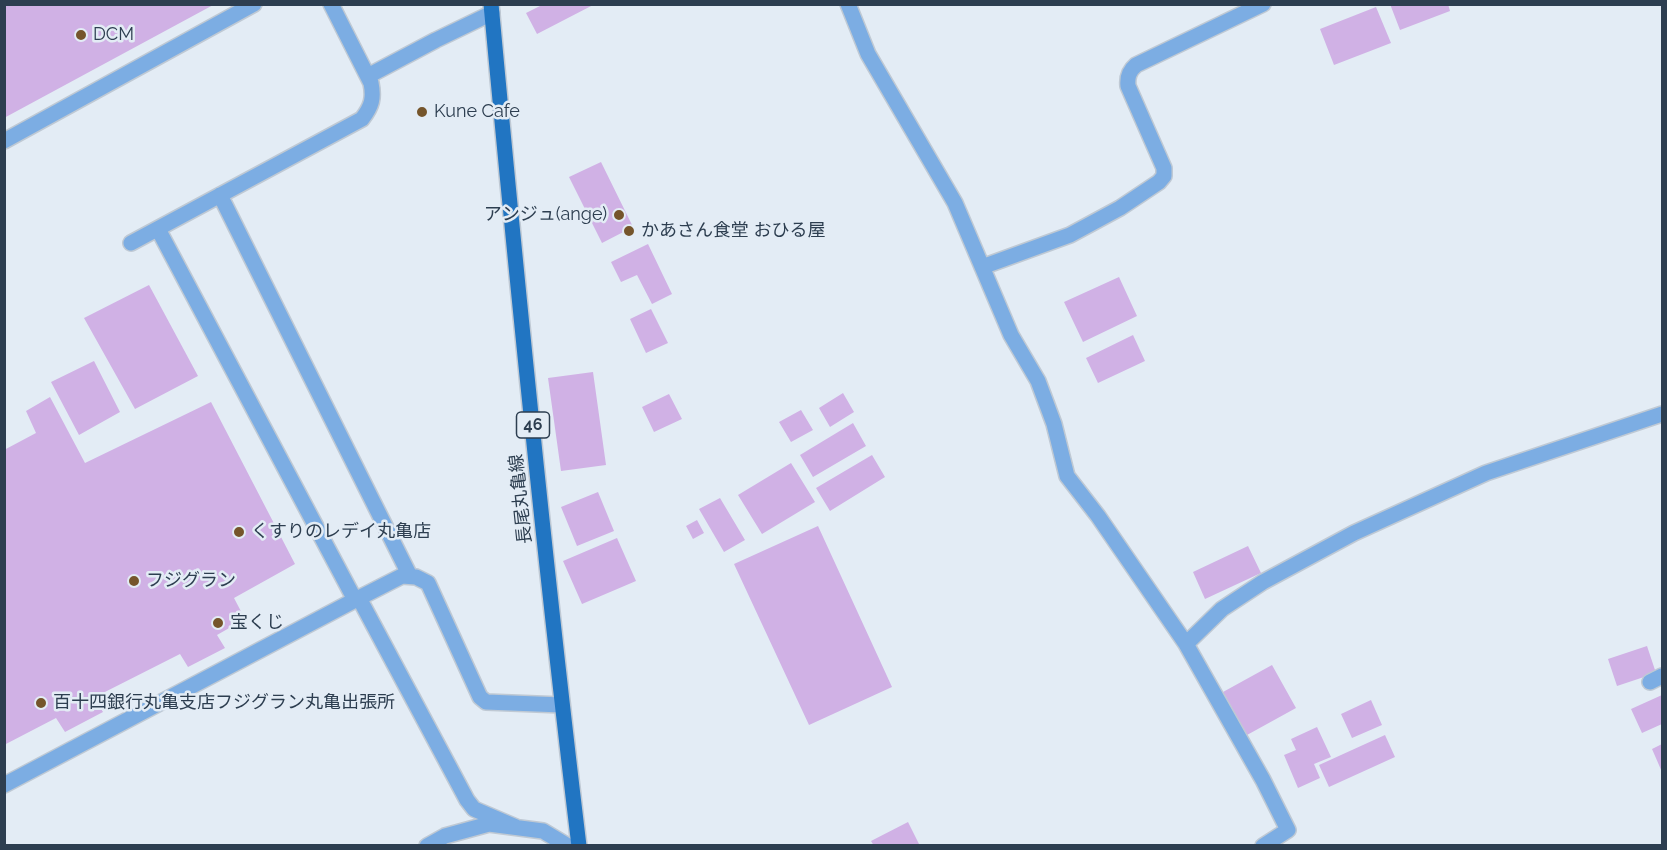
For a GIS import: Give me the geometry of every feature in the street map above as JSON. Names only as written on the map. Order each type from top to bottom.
[{"type":"main road","name":"長尾丸亀線","points":[[491,9],[562,705],[579,846]]},
{"type":"street","points":[[4,141],[254,4]]},
{"type":"street","points":[[131,243],[362,119],[370,108],[373,97],[371,83],[331,4]]},
{"type":"street","points":[[848,4],[868,54],[955,203],[1011,334],[1038,381],[1054,424],[1066,476],[1098,516],[1186,644],[1263,780],[1288,830],[1263,846]]},
{"type":"street","points":[[982,267],[1070,236],[1120,208],[1159,182],[1164,176],[1164,168],[1128,86],[1131,70],[1136,65],[1263,4]]},
{"type":"street","points":[[368,76],[491,9]]},
{"type":"street","points":[[220,195],[410,576]]},
{"type":"street","points":[[158,229],[467,800],[474,808],[516,827]]},
{"type":"street","points":[[1186,644],[1222,609],[1263,582],[1354,533],[1486,473],[1662,414]]},
{"type":"street","points":[[4,785],[402,576],[416,577],[428,583],[480,697],[486,702],[562,705]]},
{"type":"street","points":[[427,846],[445,836],[489,824],[543,831],[568,846]]},
{"type":"building","name":"DCM","points":[[4,4],[215,4],[4,118]]},
{"type":"building","points":[[544,4],[595,4],[537,34],[526,13]]},
{"type":"building","points":[[1390,4],[1448,4],[1450,11],[1400,30]]},
{"type":"building","points":[[1376,7],[1391,43],[1334,65],[1320,29]]},
{"type":"building","points":[[601,162],[633,227],[602,243],[569,177]]},
{"type":"building","points":[[648,244],[672,294],[652,304],[637,275],[621,282],[611,262]]},
{"type":"building","points":[[1119,277],[1137,316],[1083,342],[1064,302]]},
{"type":"building","points":[[149,285],[198,376],[135,409],[84,318]]},
{"type":"building","points":[[651,309],[668,343],[646,353],[630,319]]},
{"type":"building","points":[[1133,335],[1145,361],[1098,383],[1086,358]]},
{"type":"building","points":[[94,361],[120,412],[79,435],[51,382]]},
{"type":"building","points":[[593,372],[606,465],[561,471],[548,378]]},
{"type":"building","points":[[843,393],[854,412],[830,427],[819,408]]},
{"type":"building","points":[[669,394],[682,419],[654,432],[642,407]]},
{"type":"building","name":"フジグラン","points":[[50,397],[85,463],[211,402],[295,564],[234,598],[245,619],[217,635],[225,648],[188,667],[180,654],[95,697],[103,712],[65,732],[56,718],[4,745],[4,450],[36,433],[26,411]]},
{"type":"building","points":[[801,410],[813,430],[791,442],[779,422]]},
{"type":"building","points":[[853,423],[866,446],[813,477],[800,455]]},
{"type":"building","points":[[872,455],[885,477],[830,511],[816,488]]},
{"type":"building","points":[[791,463],[815,502],[762,534],[738,495]]},
{"type":"building","points":[[598,492],[614,531],[577,546],[561,507]]},
{"type":"building","points":[[720,498],[745,540],[724,552],[699,509]]},
{"type":"building","points":[[697,520],[704,533],[693,539],[686,526]]},
{"type":"building","points":[[818,526],[892,687],[809,725],[734,564]]},
{"type":"building","points":[[617,538],[636,581],[582,604],[563,561]]},
{"type":"building","points":[[1248,546],[1261,573],[1205,599],[1193,572]]},
{"type":"building","points":[[1647,646],[1656,673],[1617,686],[1608,659]]},
{"type":"building","points":[[1272,665],[1296,708],[1247,735],[1223,692]]},
{"type":"building","points":[[1662,695],[1662,724],[1642,733],[1631,709]]},
{"type":"building","points":[[1371,700],[1382,725],[1352,738],[1341,714]]},
{"type":"building","points":[[1317,727],[1331,757],[1314,764],[1320,778],[1298,788],[1284,755],[1296,750],[1291,739]]},
{"type":"building","points":[[1385,735],[1395,757],[1329,787],[1319,765]]},
{"type":"building","points":[[1662,744],[1662,772],[1652,749]]},
{"type":"building","points":[[908,822],[920,846],[874,846],[871,841]]},
{"type":"place","name":"DCM","points":[[81,35]]},
{"type":"place","name":"Kune Cafe","points":[[422,112]]},
{"type":"place","name":"アンジュ(ange)","points":[[619,215]]},
{"type":"place","name":"かあさん食堂 おひる屋","points":[[629,231]]},
{"type":"place","name":"くすりのレデイ丸亀店","points":[[239,532]]},
{"type":"place","name":"フジグラン","points":[[134,581]]},
{"type":"place","name":"宝くじ","points":[[218,623]]},
{"type":"place","name":"百十四銀行丸亀支店フジグラン丸亀出張所","points":[[41,703]]}]
